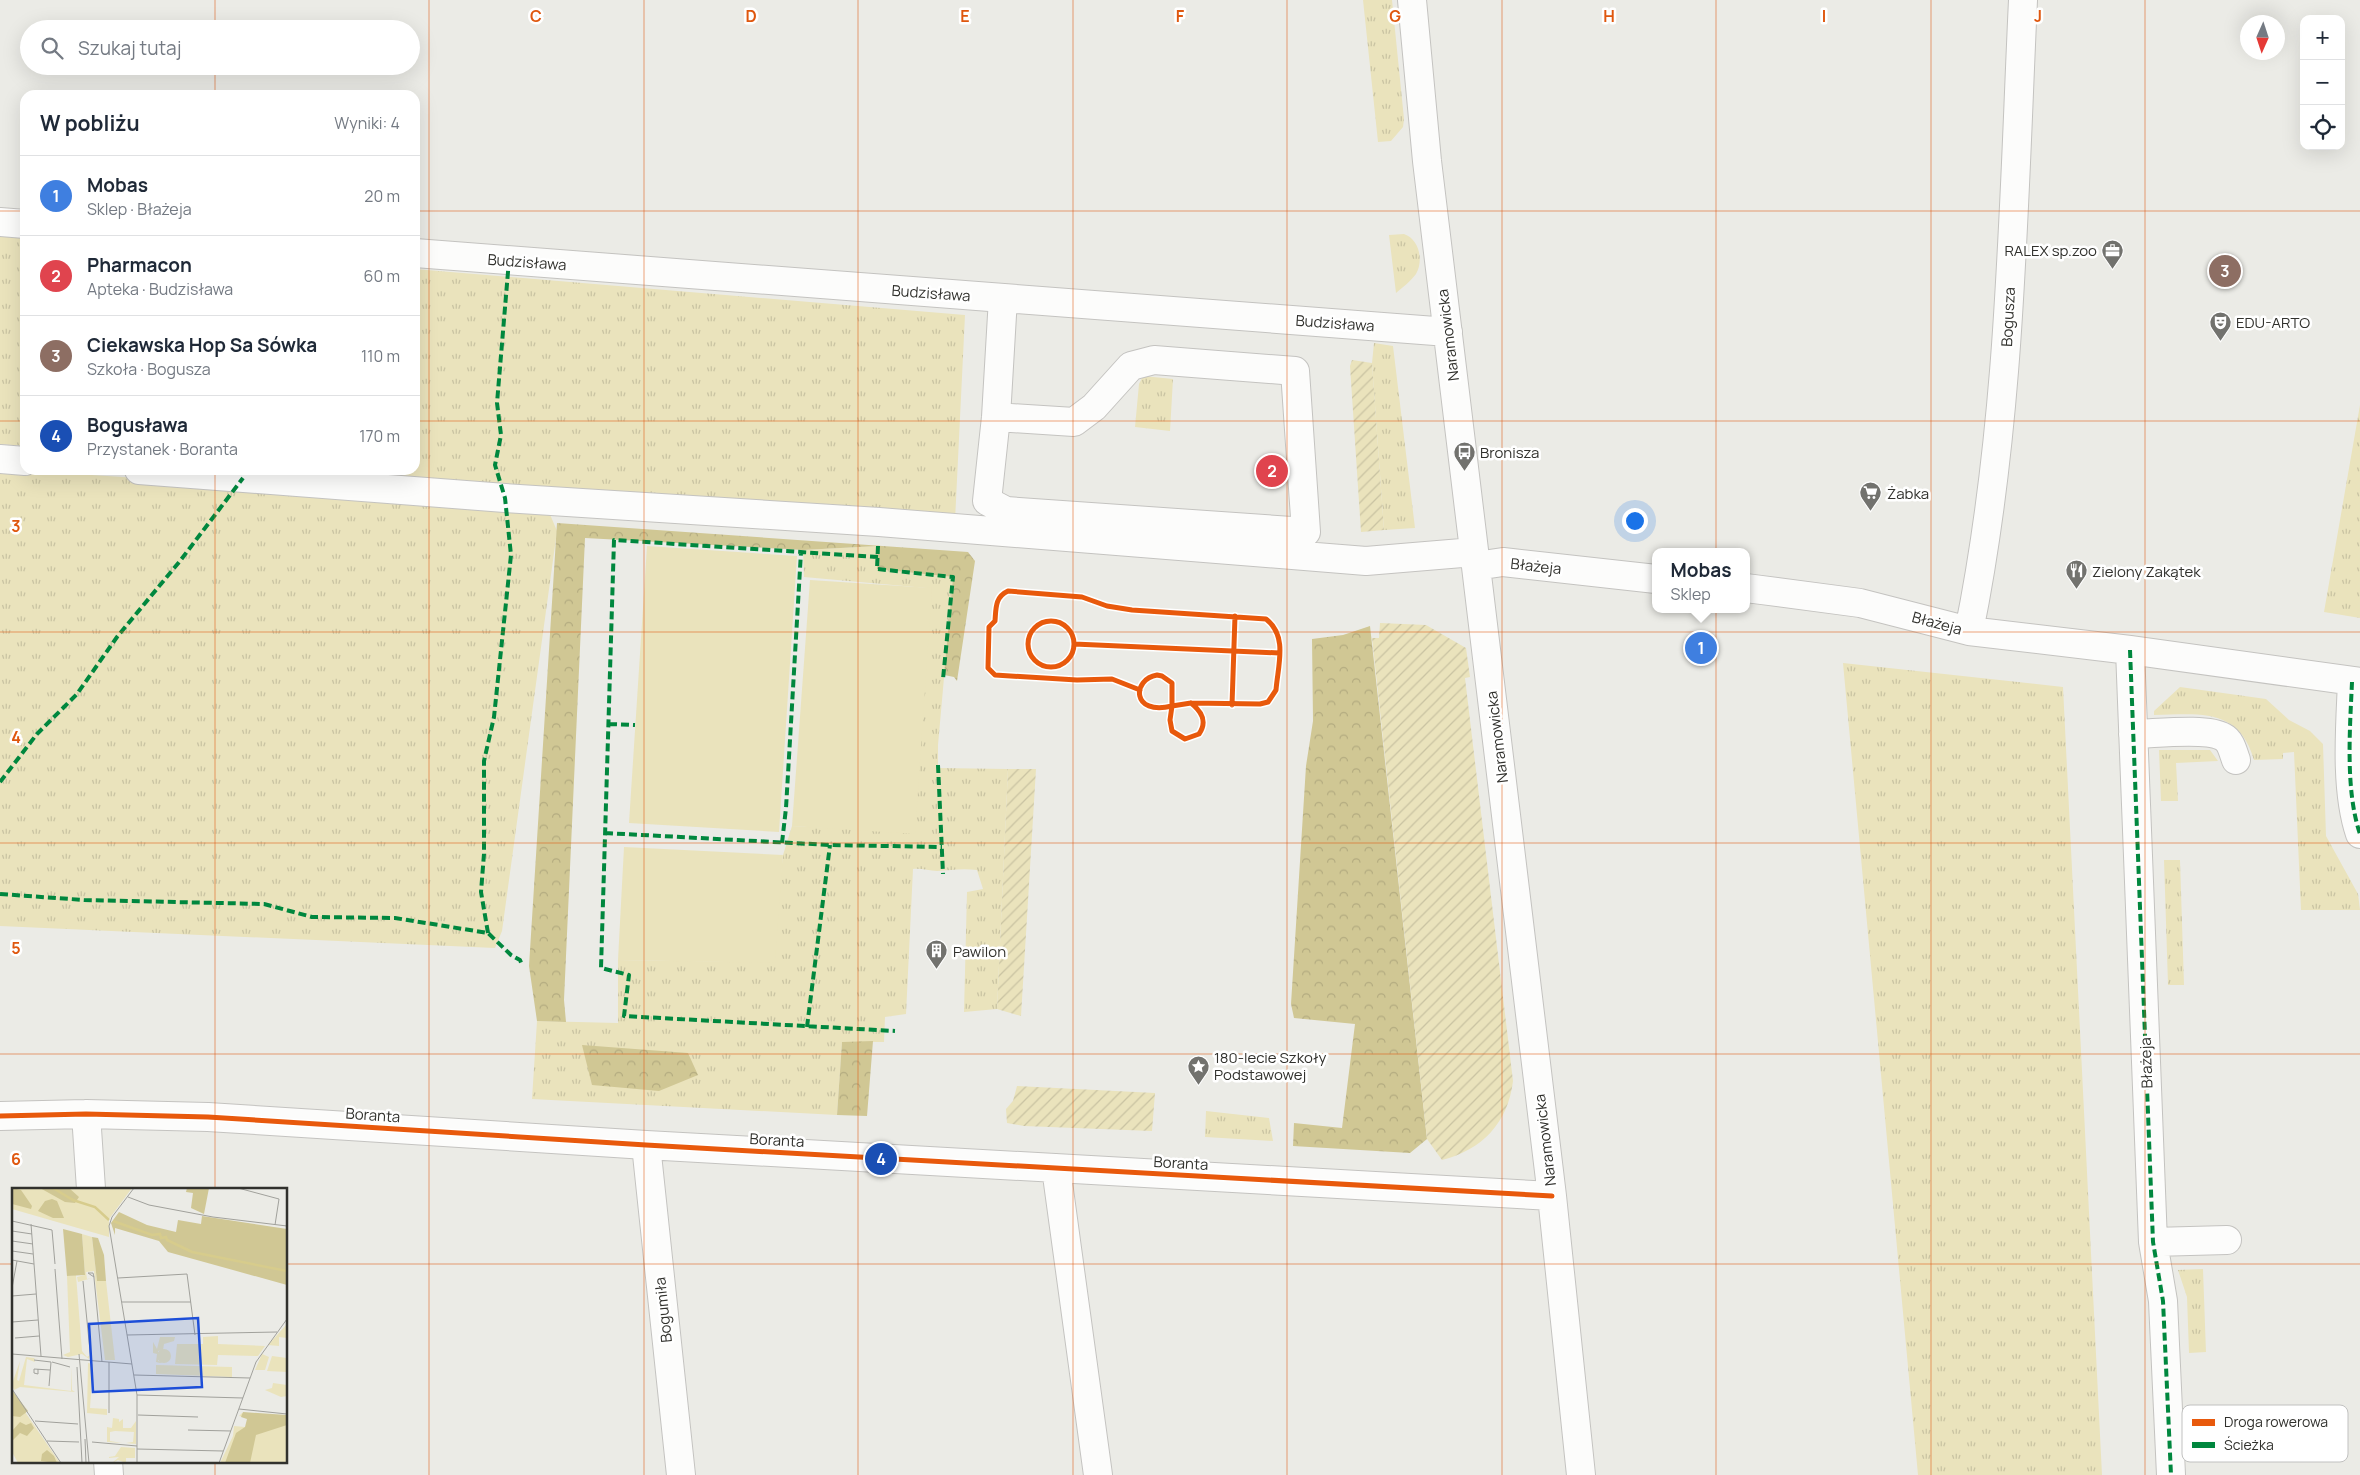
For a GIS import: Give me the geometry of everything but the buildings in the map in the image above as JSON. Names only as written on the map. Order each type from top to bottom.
[{"type":"street","name":"Naramowicka","points":[[1412,0],[1448,332],[1552,1196],[1580,1475]]},
{"type":"street","name":"Bogusza","points":[[1970,631],[1991,490],[2005,375],[2023,0]]},
{"type":"street","points":[[0,222],[20,224]]},
{"type":"street","name":"Budzisława","points":[[420,253],[1448,332]]},
{"type":"street","points":[[996,417],[1074,422],[1094,407],[1131,366],[1154,360],[1295,371],[1306,532],[1006,511],[987,501],[996,417],[1003,298]]},
{"type":"street","points":[[0,460],[20,461]]},
{"type":"street","name":"Błażeja","points":[[205,475],[534,500],[879,522],[1366,561],[1475,559],[1652,579]]},
{"type":"street","name":"Błażeja","points":[[1750,589],[1860,603],[1970,631],[2130,650],[2356,682],[2349,760],[2356,822],[2360,834]]},
{"type":"street","name":"Błażeja","points":[[2130,650],[2153,1242],[2163,1301],[2170,1475]]},
{"type":"street","points":[[2132,734],[2203,732],[2215,734],[2224,737],[2231,746],[2236,760]]},
{"type":"street","points":[[86,1114],[90,1188]]},
{"type":"street","name":"Boranta","points":[[0,1116],[86,1114],[208,1117],[646,1145],[1552,1196]]},
{"type":"street","name":"Bogumiła","points":[[646,1145],[681,1475]]},
{"type":"street","points":[[1056,1168],[1098,1475]]},
{"type":"street","points":[[2153,1242],[2227,1240]]},
{"type":"street","points":[[108,1462],[109,1475]]},
{"type":"green space","points":[[1363,0],[1392,0],[1404,119],[1403,127],[1391,141],[1378,142]]},
{"type":"green space","points":[[0,234],[20,236],[20,446],[0,444]]},
{"type":"green space","points":[[1404,234],[1413,240],[1416,245],[1419,251],[1420,263],[1416,274],[1396,293],[1389,235]]},
{"type":"green space","points":[[420,269],[965,315],[955,521],[383,475],[420,475]]},
{"type":"green space","points":[[1374,343],[1393,346],[1415,528],[1384,530],[1372,363]]},
{"type":"green space","points":[[1352,360],[1372,363],[1384,530],[1361,532],[1350,366]]},
{"type":"green space","points":[[1143,376],[1173,379],[1170,431],[1135,427],[1139,384]]},
{"type":"green space","points":[[2360,405],[2360,618],[2324,612]]},
{"type":"green space","points":[[0,469],[20,470],[20,475],[91,475],[442,498],[549,512],[557,531],[502,931],[495,948],[0,926]]},
{"type":"green space","points":[[557,523],[968,552],[975,561],[957,681],[954,677],[944,675],[953,577],[877,569],[878,546],[803,550],[585,538],[564,1000],[566,1022],[537,1021],[529,966]]},
{"type":"green space","points":[[647,546],[797,556],[779,832],[629,823]]},
{"type":"green space","points":[[878,546],[878,569],[953,577],[938,745],[938,768],[1008,769],[997,1009],[964,1012],[967,892],[983,889],[977,870],[937,871],[913,869],[906,1014],[885,1017],[884,1042],[842,1042],[837,1115],[532,1099],[537,1021],[618,1023],[618,960],[771,962],[783,855],[792,826],[909,831],[926,588],[804,577],[803,550]]},
{"type":"green space","points":[[810,580],[932,588],[915,834],[792,826]]},
{"type":"green space","points":[[1380,623],[1426,625],[1466,648],[1470,677],[1465,678],[1513,1081],[1505,1110],[1491,1132],[1481,1142],[1469,1149],[1442,1160],[1427,1139],[1372,638],[1379,638]]},
{"type":"green space","points":[[1370,626],[1427,1139],[1410,1153],[1293,1146],[1294,1123],[1342,1128],[1355,1024],[1294,1018],[1291,1004],[1306,766],[1313,721],[1312,639],[1343,635]]},
{"type":"green space","points":[[1843,663],[2063,687],[2102,1475],[1918,1475]]},
{"type":"green space","points":[[2180,687],[2266,699],[2289,720],[2310,731],[2323,744],[2326,836],[2358,894],[2360,910],[2301,910],[2294,752],[2283,753],[2283,759],[2254,760],[2247,743],[2238,730],[2228,722],[2215,717],[2201,715],[2154,715],[2154,711]]},
{"type":"green space","points":[[2159,750],[2210,750],[2218,761],[2176,763],[2178,801],[2161,801]]},
{"type":"green space","points":[[1008,769],[1036,769],[1021,1016],[997,1009]]},
{"type":"green space","points":[[624,847],[783,855],[775,963],[618,960]]},
{"type":"green space","points":[[2164,860],[2180,860],[2184,985],[2168,985]]},
{"type":"green space","points":[[873,1041],[867,1116],[837,1115],[842,1042]]},
{"type":"green space","points":[[582,1045],[688,1053],[698,1075],[659,1091],[592,1085]]},
{"type":"green space","points":[[1017,1086],[1155,1093],[1152,1131],[1024,1126],[1007,1123],[1006,1109],[1013,1101]]},
{"type":"green space","points":[[1206,1111],[1269,1118],[1273,1141],[1205,1137]]},
{"type":"green space","points":[[2203,1269],[2206,1352],[2189,1353],[2187,1297],[2178,1270]]},
{"type":"marked path","points":[[488,933],[481,892],[484,854],[484,761],[494,717],[511,555],[505,498],[495,465],[501,435],[497,403],[509,260]]},
{"type":"marked path","points":[[0,782],[37,734],[77,694],[117,637],[180,561],[243,478]]},
{"type":"marked path","points":[[878,557],[614,540],[601,968],[629,975],[624,1016],[895,1031]]},
{"type":"marked path","points":[[878,546],[877,569],[953,577],[943,679]]},
{"type":"marked path","points":[[782,843],[786,808],[801,552]]},
{"type":"marked path","points":[[2130,650],[2153,1242],[2163,1301],[2171,1475]]},
{"type":"marked path","points":[[2352,682],[2350,779],[2355,817],[2360,834]]},
{"type":"marked path","points":[[609,724],[635,725]]},
{"type":"marked path","points":[[938,765],[943,874]]},
{"type":"marked path","points":[[605,833],[830,845],[942,847]]},
{"type":"marked path","points":[[807,1027],[830,845]]},
{"type":"marked path","points":[[0,894],[84,900],[264,904],[312,917],[395,918],[488,933],[511,955],[520,960],[522,965]]},
{"type":"cycle path","points":[[1140,690],[1112,679],[1077,680],[995,675],[988,668],[989,627],[995,621],[998,600],[1008,591],[1082,597],[1107,606],[1132,610],[1266,619],[1273,626],[1277,634],[1280,652],[1276,690],[1268,702],[1260,704],[1191,703],[1172,706],[1170,720],[1172,731],[1185,739],[1199,734],[1203,725],[1198,709],[1191,703]]},
{"type":"cycle path","points":[[1232,705],[1235,616]]},
{"type":"cycle path","points":[[1051,621],[1064,625],[1070,631],[1074,644],[1070,657],[1064,663],[1051,667],[1038,663],[1032,657],[1028,644],[1032,631],[1038,625],[1051,621]]},
{"type":"cycle path","points":[[1074,644],[1279,653]]},
{"type":"cycle path","points":[[1157,675],[1172,683],[1172,706],[1159,708],[1149,706],[1143,702],[1140,696],[1140,689],[1143,683],[1157,675]]},
{"type":"cycle path","points":[[0,1116],[86,1114],[208,1117],[646,1145],[1552,1196]]},
{"type":"place","name":"RALEX sp.zoo","points":[[2113,269]]},
{"type":"place","name":"Ciekawska Hop Sa Sówka","points":[[2225,271]]},
{"type":"place","name":"EDU-ARTO","points":[[2220,341]]},
{"type":"place","name":"Pharmacon","points":[[1272,471]]},
{"type":"place","name":"Bronisza","points":[[1464,471]]},
{"type":"place","name":"Żabka","points":[[1871,512]]},
{"type":"place","name":"Zielony Zakątek","points":[[2076,590]]},
{"type":"place","name":"Mobas","points":[[1701,648]]},
{"type":"place","name":"Pawilon","points":[[937,970]]},
{"type":"place","name":"180-lecie Szkoły Podstawowej","points":[[1198,1085]]},
{"type":"place","name":"Bogusława","points":[[881,1159]]}]
